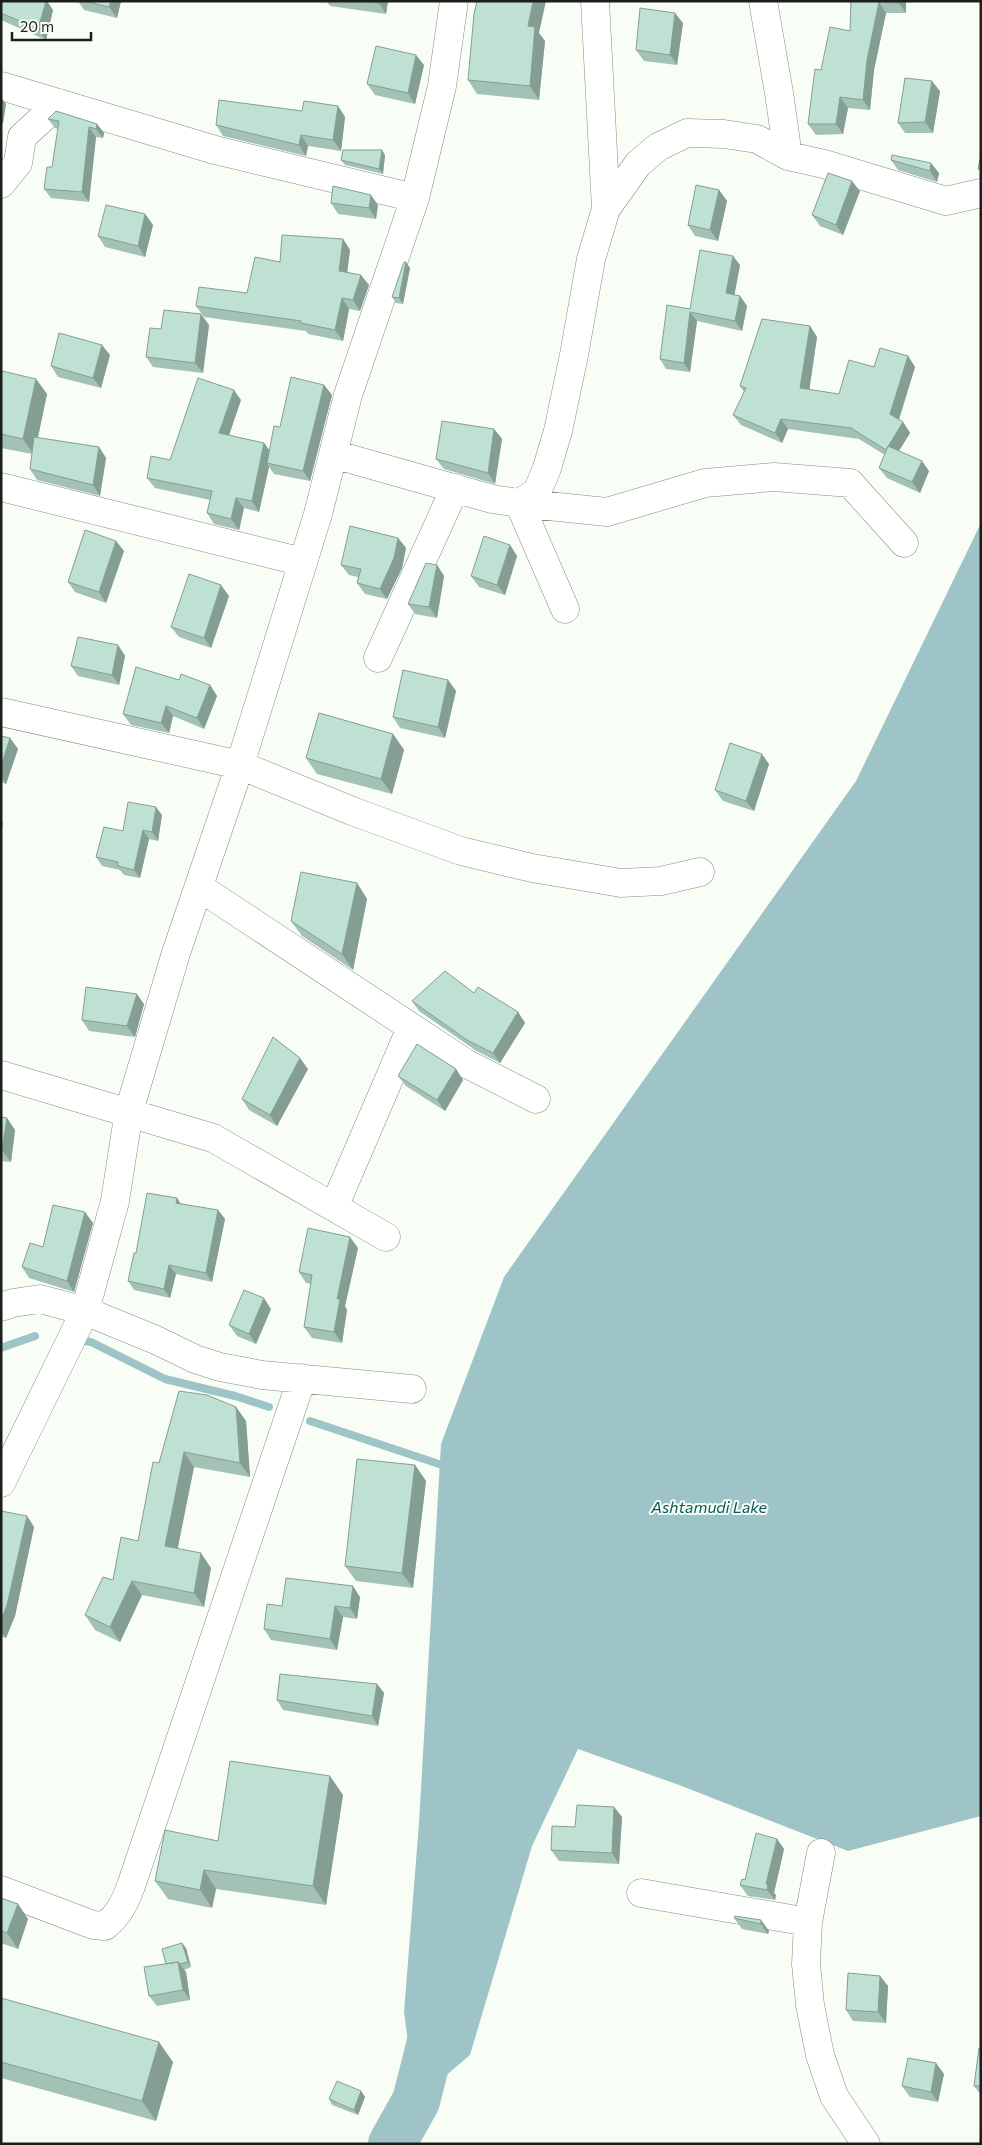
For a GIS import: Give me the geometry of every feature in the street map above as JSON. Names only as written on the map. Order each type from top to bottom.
[{"type":"street","points":[[1,1483],[85,1311],[115,1201],[129,1111],[176,953],[240,765],[318,514],[348,395],[415,198],[442,86],[454,1]]},
{"type":"street","points":[[595,1],[606,209]]},
{"type":"street","points":[[763,1],[788,156]]},
{"type":"street","points":[[1,86],[215,150],[415,198]]},
{"type":"street","points":[[1,184],[18,163],[22,137],[59,103]]},
{"type":"street","points":[[519,503],[537,492],[548,468],[574,355],[591,259],[606,209],[638,164],[658,147],[687,133],[724,134],[757,139],[788,156],[824,164],[946,201],[981,193]]},
{"type":"street","points":[[333,454],[492,499],[607,512],[705,482],[774,477],[850,483],[904,543]]},
{"type":"street","points":[[1,487],[303,562]]},
{"type":"street","points":[[378,658],[455,488]]},
{"type":"street","points":[[519,503],[565,608]]},
{"type":"street","points":[[1,712],[240,765],[352,811],[461,851],[532,868],[621,883],[661,881],[700,872]]},
{"type":"street","points":[[199,887],[467,1064],[536,1098]]},
{"type":"street","points":[[334,1207],[411,1028]]},
{"type":"street","points":[[1,1074],[129,1111],[213,1138],[386,1237]]},
{"type":"street","points":[[1,1307],[40,1300],[85,1311],[156,1340],[195,1360],[220,1367],[262,1375],[412,1389]]},
{"type":"street","points":[[1,1890],[92,1925],[105,1926],[116,1917],[132,1886],[302,1378]]},
{"type":"street","points":[[822,1853],[808,1922],[806,1964],[809,1997],[820,2054],[834,2096],[866,2144]]},
{"type":"street","points":[[641,1893],[808,1922]]},
{"type":"water","name":"Ashtamudi Lake","points":[[981,523],[981,1816],[848,1851],[679,1785],[578,1749],[532,1846],[470,2055],[416,2101],[404,2012],[419,1823],[441,1444],[504,1277],[856,781]]},
{"type":"building","points":[[1,1],[46,1],[38,29],[1,13]]},
{"type":"building","points":[[84,1],[111,1],[109,7]]},
{"type":"building","points":[[363,1],[379,1],[379,3]]},
{"type":"building","points":[[477,1],[533,1],[528,26],[535,27],[530,86],[468,80],[474,14]]},
{"type":"building","points":[[851,1],[899,1],[899,3],[879,2],[867,60],[863,100],[840,97],[836,124],[808,124],[815,69],[821,70],[830,27],[850,31]]},
{"type":"building","points":[[640,8],[675,13],[670,55],[636,50]]},
{"type":"building","points":[[376,46],[416,55],[408,93],[367,84]]},
{"type":"building","points":[[905,78],[932,81],[925,122],[898,123]]},
{"type":"building","points":[[219,100],[302,111],[304,101],[338,106],[333,140],[301,135],[299,145],[216,125]]},
{"type":"building","points":[[56,111],[97,124],[96,129],[89,127],[82,192],[44,189],[47,167],[52,167],[59,121],[48,119]]},
{"type":"building","points":[[343,150],[382,150],[379,169],[341,160]]},
{"type":"building","points":[[892,155],[931,163],[930,171],[891,160]]},
{"type":"building","points":[[981,155],[981,170],[978,169]]},
{"type":"building","points":[[828,173],[852,181],[836,225],[812,215]]},
{"type":"building","points":[[696,185],[719,190],[710,230],[688,225]]},
{"type":"building","points":[[333,186],[371,195],[369,208],[331,203]]},
{"type":"building","points":[[106,205],[145,214],[138,246],[98,236]]},
{"type":"building","points":[[282,235],[343,239],[339,271],[361,275],[353,300],[342,298],[335,330],[301,323],[301,321],[196,306],[199,287],[247,293],[255,257],[280,262]]},
{"type":"building","points":[[700,250],[733,256],[726,293],[740,296],[735,321],[690,312],[684,363],[660,359],[667,305],[690,309]]},
{"type":"building","points":[[404,262],[406,262],[399,298],[392,297]]},
{"type":"building","points":[[164,310],[201,314],[195,363],[146,357],[150,328],[161,329]]},
{"type":"building","points":[[762,319],[810,326],[800,388],[839,394],[849,360],[874,367],[880,348],[908,356],[890,414],[903,422],[886,450],[851,428],[781,419],[775,433],[733,415],[746,388],[740,386]]},
{"type":"building","points":[[59,333],[102,345],[93,378],[51,366]]},
{"type":"building","points":[[2,371],[36,379],[23,439],[1,434]]},
{"type":"building","points":[[291,377],[324,385],[303,471],[267,463],[274,426],[280,427]]},
{"type":"building","points":[[198,378],[234,390],[219,433],[264,443],[252,501],[236,498],[231,519],[207,513],[212,491],[147,478],[151,456],[170,460]]},
{"type":"building","points":[[442,421],[494,429],[488,473],[436,459]]},
{"type":"building","points":[[34,437],[99,447],[93,485],[30,469]]},
{"type":"building","points":[[888,446],[922,461],[912,482],[879,468]]},
{"type":"building","points":[[350,526],[398,538],[394,558],[380,589],[357,583],[361,569],[341,565]]},
{"type":"building","points":[[85,530],[116,541],[99,592],[68,582]]},
{"type":"building","points":[[484,536],[510,545],[497,585],[471,576]]},
{"type":"building","points":[[426,563],[437,565],[429,607],[408,604]]},
{"type":"building","points":[[189,574],[221,585],[204,638],[171,627]]},
{"type":"building","points":[[78,637],[118,645],[112,675],[71,666]]},
{"type":"building","points":[[136,667],[179,680],[181,674],[210,685],[197,718],[166,706],[161,723],[123,714]]},
{"type":"building","points":[[403,670],[448,680],[438,727],[393,717]]},
{"type":"building","points":[[319,713],[393,734],[381,779],[306,758]]},
{"type":"building","points":[[1,736],[10,738],[1,766]]},
{"type":"building","points":[[730,743],[762,754],[746,801],[715,790]]},
{"type":"building","points":[[128,802],[156,807],[152,832],[143,830],[134,870],[118,866],[118,862],[96,857],[104,827],[123,831]]},
{"type":"building","points":[[301,872],[357,883],[342,954],[291,921]]},
{"type":"building","points":[[445,971],[474,993],[478,987],[518,1012],[493,1053],[467,1040],[412,1001]]},
{"type":"building","points":[[86,987],[137,994],[127,1026],[82,1020]]},
{"type":"building","points":[[273,1037],[300,1058],[270,1115],[242,1099]]},
{"type":"building","points":[[417,1044],[456,1069],[437,1100],[398,1076]]},
{"type":"building","points":[[1,1117],[7,1118],[2,1150],[1,1150]]},
{"type":"building","points":[[147,1193],[177,1198],[176,1203],[218,1210],[206,1273],[169,1265],[164,1289],[128,1281],[134,1253],[136,1253]]},
{"type":"building","points":[[53,1205],[85,1212],[67,1281],[22,1267],[30,1243],[43,1247]]},
{"type":"building","points":[[308,1228],[350,1237],[337,1299],[340,1299],[334,1332],[304,1327],[312,1275],[299,1272]]},
{"type":"building","points":[[244,1290],[264,1298],[249,1334],[229,1325]]},
{"type":"building","points":[[179,1391],[207,1395],[236,1407],[240,1463],[184,1452],[165,1546],[201,1553],[194,1593],[132,1581],[110,1627],[85,1615],[103,1577],[113,1580],[121,1537],[138,1541],[153,1462],[159,1463]]},
{"type":"building","points":[[357,1459],[415,1465],[402,1573],[345,1566]]},
{"type":"building","points":[[1,1511],[27,1516],[7,1605],[1,1620]]},
{"type":"building","points":[[286,1578],[353,1586],[350,1608],[335,1606],[330,1639],[264,1629],[267,1604],[282,1606]]},
{"type":"building","points":[[280,1674],[377,1684],[372,1716],[277,1700]]},
{"type":"building","points":[[230,1761],[330,1776],[313,1886],[204,1870],[200,1890],[155,1881],[165,1830],[218,1841]]},
{"type":"building","points":[[577,1805],[614,1807],[612,1853],[551,1850],[552,1826],[575,1827]]},
{"type":"building","points":[[756,1833],[777,1839],[766,1884],[768,1884],[767,1890],[740,1885],[742,1879],[745,1880]]},
{"type":"building","points":[[1,1898],[18,1904],[7,1933],[1,1931]]},
{"type":"building","points":[[735,1916],[761,1920],[761,1924],[734,1918]]},
{"type":"building","points":[[182,1943],[188,1962],[166,1964],[162,1949]]},
{"type":"building","points":[[178,1962],[183,1990],[149,1996],[144,1967]]},
{"type":"building","points":[[848,1973],[880,1976],[878,2012],[846,2010]]},
{"type":"building","points":[[1,1998],[159,2042],[142,2101],[1,2062]]},
{"type":"building","points":[[979,2048],[981,2049],[981,2086],[974,2086]]},
{"type":"building","points":[[908,2058],[936,2063],[931,2092],[902,2086]]},
{"type":"building","points":[[337,2081],[361,2091],[354,2110],[329,2099]]},
{"type":"waterway","points":[[1,1348],[35,1336]]},
{"type":"waterway","points":[[76,1340],[91,1342],[165,1379],[235,1396],[269,1407]]},
{"type":"waterway","points":[[310,1421],[448,1467]]},
{"type":"waterway","points":[[392,2144],[416,2101],[432,2038]]}]
